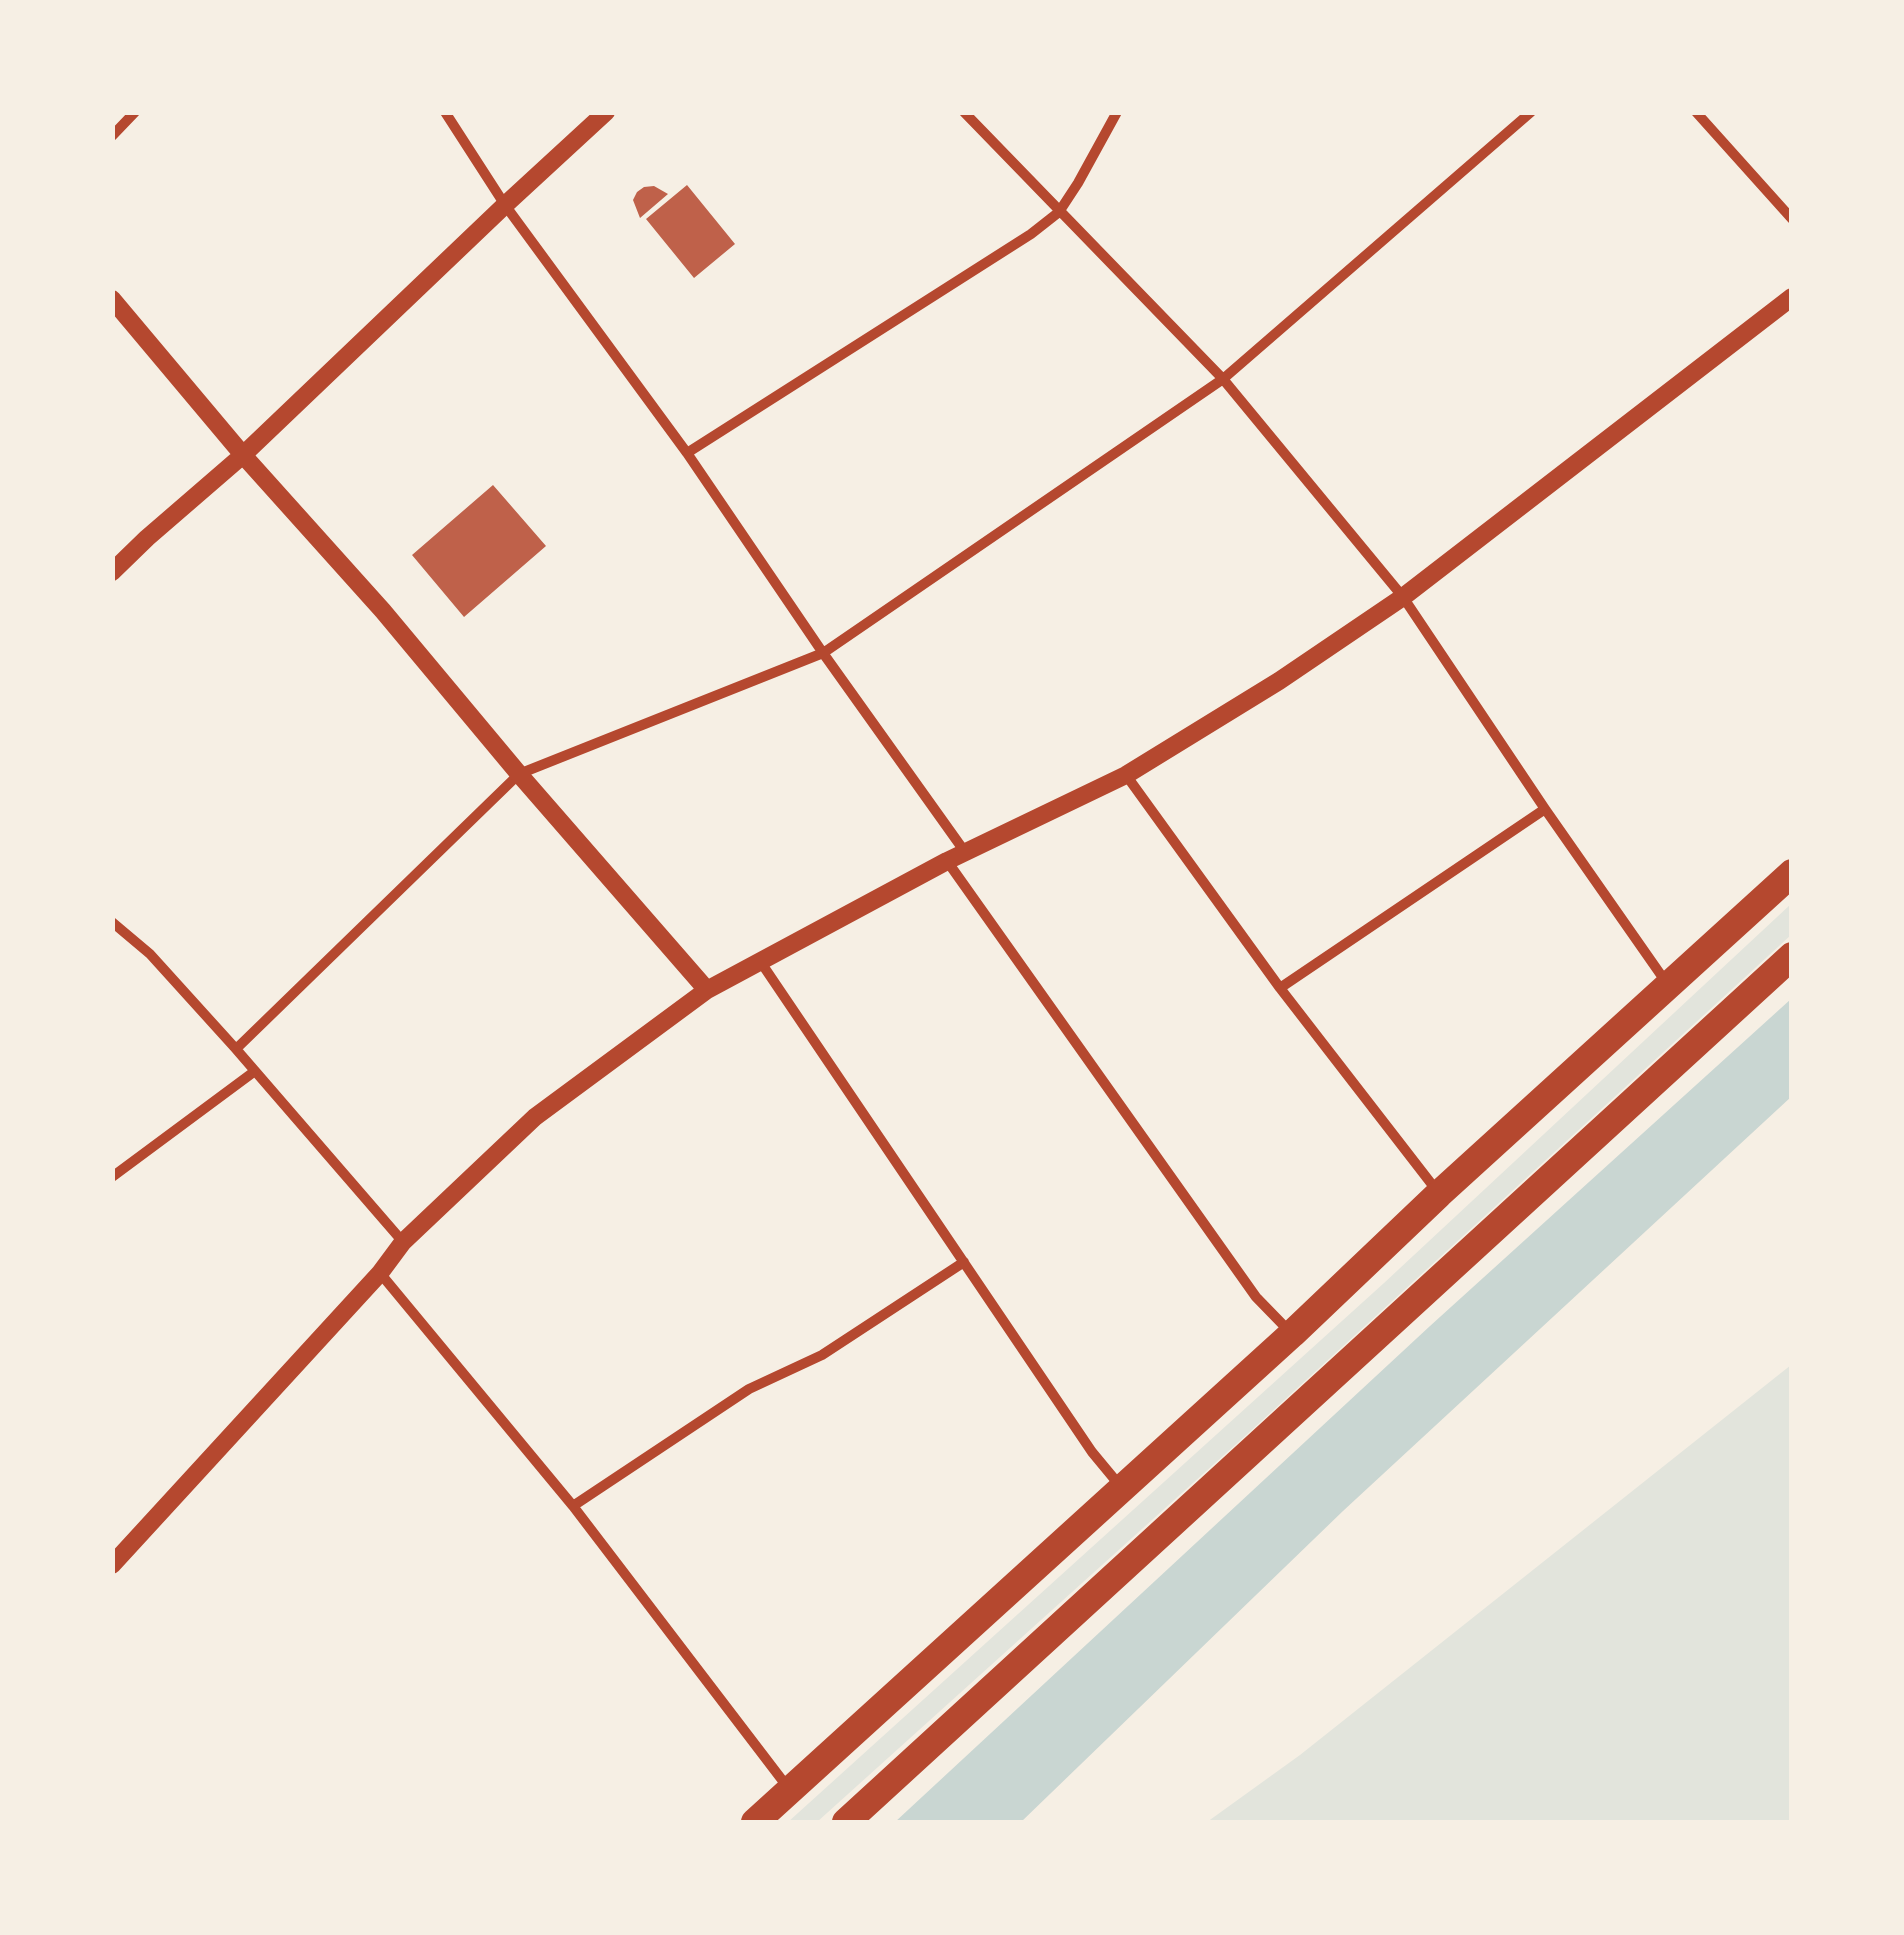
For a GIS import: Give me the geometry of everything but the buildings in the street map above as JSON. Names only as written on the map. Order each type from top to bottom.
[{"type":"highway","points":[[755,1822],[1792,873]]},
{"type":"highway","points":[[846,1822],[1792,956]]},
{"type":"street","points":[[112,136],[135,112]]},
{"type":"street","points":[[445,112],[505,205],[688,453],[823,654],[965,852]]},
{"type":"street","points":[[112,572],[606,112]]},
{"type":"street","points":[[964,112],[1223,379],[1403,597],[1668,986]]},
{"type":"street","points":[[688,453],[1031,234],[1059,212],[1117,112]]},
{"type":"street","points":[[236,1049],[520,774],[823,654],[1223,379],[1531,112]]},
{"type":"street","points":[[1696,112],[1792,220]]},
{"type":"street","points":[[112,1565],[380,1273],[403,1242],[535,1117],[707,990],[947,861],[1126,775],[1278,681],[1403,597],[1792,297]]},
{"type":"street","points":[[112,299],[707,990]]},
{"type":"street","points":[[1126,775],[1280,988],[1440,1194]]},
{"type":"street","points":[[1280,988],[1545,808]]},
{"type":"street","points":[[947,861],[1256,1297],[1292,1334]]},
{"type":"street","points":[[112,922],[150,954],[403,1242]]},
{"type":"street","points":[[760,960],[1092,1452],[1122,1488]]},
{"type":"street","points":[[112,1177],[255,1071]]},
{"type":"street","points":[[573,1506],[749,1389],[822,1355],[964,1262]]},
{"type":"street","points":[[380,1273],[573,1506],[790,1790]]},
{"type":"shaded area","points":[[1791,904],[1791,935],[1244,1437],[817,1822],[788,1822],[1384,1283]]},
{"type":"shaded area","points":[[1791,999],[1791,1097],[1343,1511],[1021,1822],[895,1822],[1430,1326]]},
{"type":"shaded area","points":[[1791,1365],[1791,1822],[1207,1822],[1300,1755]]}]
